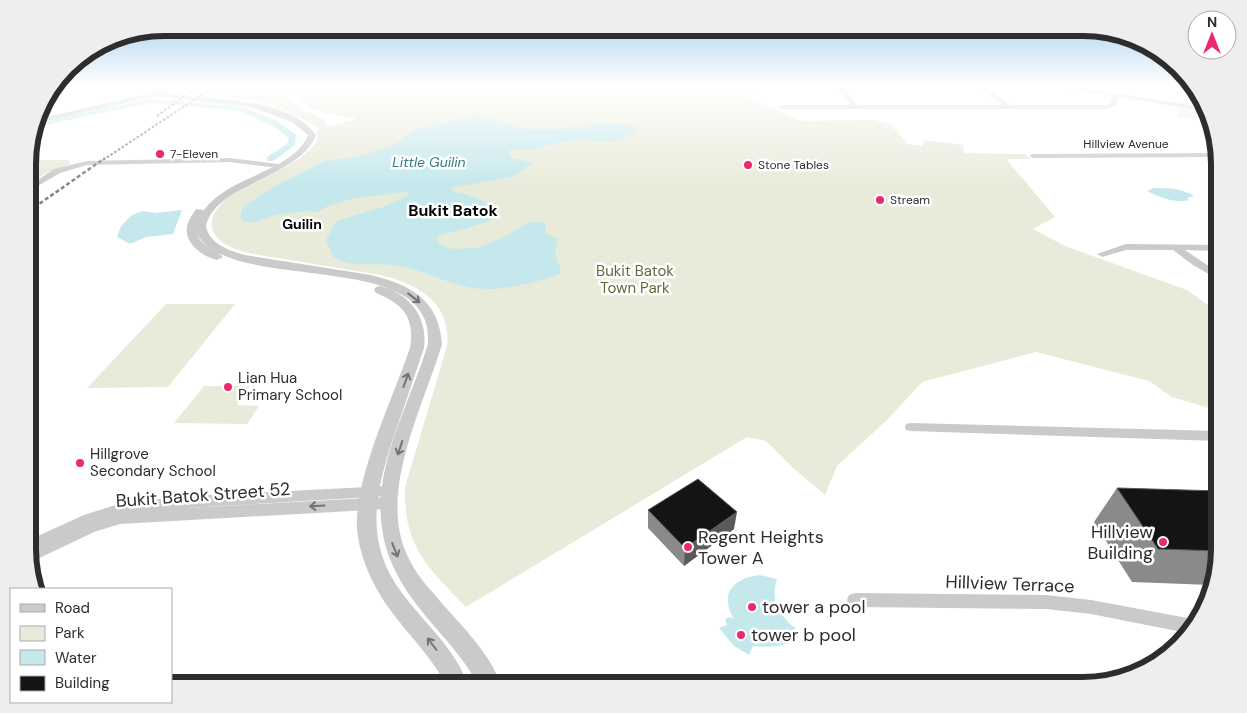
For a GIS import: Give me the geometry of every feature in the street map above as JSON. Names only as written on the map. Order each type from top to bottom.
[{"type":"street","points":[[282,119],[300,129],[306,137],[302,145],[291,156],[234,189],[211,206],[202,222],[203,235],[219,249],[240,257],[371,279],[389,284],[404,291],[427,310],[433,323],[435,336],[433,352],[399,449],[388,497],[392,541],[403,567],[420,592],[472,652],[485,677]]},
{"type":"street","name":"Hillview Avenue","points":[[1033,156],[1210,155]]},
{"type":"street","points":[[36,184],[57,171],[87,163],[229,160],[273,167]]},
{"type":"street","points":[[36,189],[62,172],[93,164],[226,162],[273,167]]},
{"type":"street","points":[[273,167],[220,193],[204,207],[194,220],[191,230],[196,243],[211,254],[233,262],[380,290],[404,303],[418,323],[418,348],[367,498],[366,534],[369,549],[379,576],[442,658],[452,677]]},
{"type":"street","points":[[1102,254],[1126,247],[1210,248]]},
{"type":"street","points":[[1176,248],[1210,272]]},
{"type":"street","points":[[911,427],[1210,436]]},
{"type":"street","name":"Bukit Batok Street 52","points":[[36,544],[89,519],[125,508],[210,501],[388,497]]},
{"type":"street","name":"Bukit Batok Street 52","points":[[36,553],[90,526],[120,518],[367,498]]},
{"type":"street","name":"Hillview Terrace","points":[[855,600],[1046,602],[1091,607],[1185,625]]},
{"type":"green space","points":[[302,119],[323,119],[327,126],[320,128]]},
{"type":"green space","name":"Bukit Batok Town Park","points":[[356,119],[874,120],[891,125],[908,144],[922,146],[924,140],[964,145],[963,152],[967,153],[1025,154],[1031,159],[1006,159],[1055,217],[1033,229],[1065,246],[1187,290],[1210,307],[1210,408],[1172,397],[1149,381],[1036,352],[922,382],[888,419],[837,466],[825,495],[792,467],[766,441],[747,437],[466,607],[440,580],[420,554],[413,541],[405,507],[405,487],[447,346],[447,331],[444,318],[438,307],[419,290],[394,279],[380,275],[247,253],[228,246],[214,232],[212,224],[213,215],[218,207],[238,191],[292,163],[311,149],[317,141],[317,129]]},
{"type":"green space","points":[[36,160],[68,160],[71,164],[46,173],[36,179]]},
{"type":"green space","points":[[166,304],[235,304],[168,387],[87,388]]},
{"type":"green space","points":[[204,386],[250,386],[237,405],[259,406],[247,424],[174,423]]},
{"type":"water","name":"Little Guilin","points":[[461,119],[490,119],[531,130],[608,124],[623,124],[638,128],[637,131],[613,142],[578,140],[552,144],[532,150],[510,150],[509,154],[512,158],[534,163],[512,177],[451,188],[454,192],[466,194],[483,201],[496,214],[488,222],[438,236],[437,240],[441,245],[453,249],[477,248],[500,239],[530,222],[546,223],[545,233],[558,239],[555,253],[561,270],[559,274],[520,285],[498,289],[480,289],[458,285],[405,267],[354,264],[333,257],[326,240],[336,221],[383,207],[408,196],[407,192],[351,199],[326,207],[318,212],[305,211],[276,215],[255,222],[244,222],[240,217],[242,209],[252,201],[275,186],[325,161],[356,157],[396,144],[415,130]]},
{"type":"water","points":[[1154,188],[1180,190],[1194,196],[1184,201],[1162,198],[1147,191]]},
{"type":"water","points":[[182,210],[173,234],[146,237],[130,244],[117,237],[121,226],[132,215],[143,211],[156,213]]},
{"type":"water","name":"tower a pool","points":[[760,575],[777,579],[775,601],[785,619],[796,629],[785,635],[795,633],[799,637],[777,646],[753,646],[749,655],[734,646],[719,628],[727,625],[725,619],[730,617],[734,619],[728,602],[731,589],[742,580]]},
{"type":"building","points":[[698,479],[737,512],[685,548],[648,510]]},
{"type":"building","points":[[1117,488],[1210,491],[1210,551],[1158,549]]},
{"type":"waterway","points":[[43,123],[62,119]]},
{"type":"waterway","points":[[265,119],[276,124],[293,137],[291,145],[270,159]]},
{"type":"railway","points":[[103,160],[165,119]]},
{"type":"railway","points":[[36,206],[105,158]]},
{"type":"place","name":"7-Eleven","points":[[160,154]]},
{"type":"place","name":"Stone Tables","points":[[748,165]]},
{"type":"place","name":"Stream","points":[[880,200]]},
{"type":"place","name":"Lian Hua Primary School","points":[[228,387]]},
{"type":"place","name":"Hillgrove Secondary School","points":[[80,463]]},
{"type":"place","name":"Hillview Building","points":[[1163,542]]},
{"type":"place","name":"Regent Heights Tower A","points":[[688,547]]},
{"type":"place","name":"tower a pool","points":[[752,607]]},
{"type":"place","name":"tower b pool","points":[[741,635]]},
{"type":"district","name":"Bukit Batok","points":[[453,210]]},
{"type":"district","name":"Guilin","points":[[302,224]]}]
